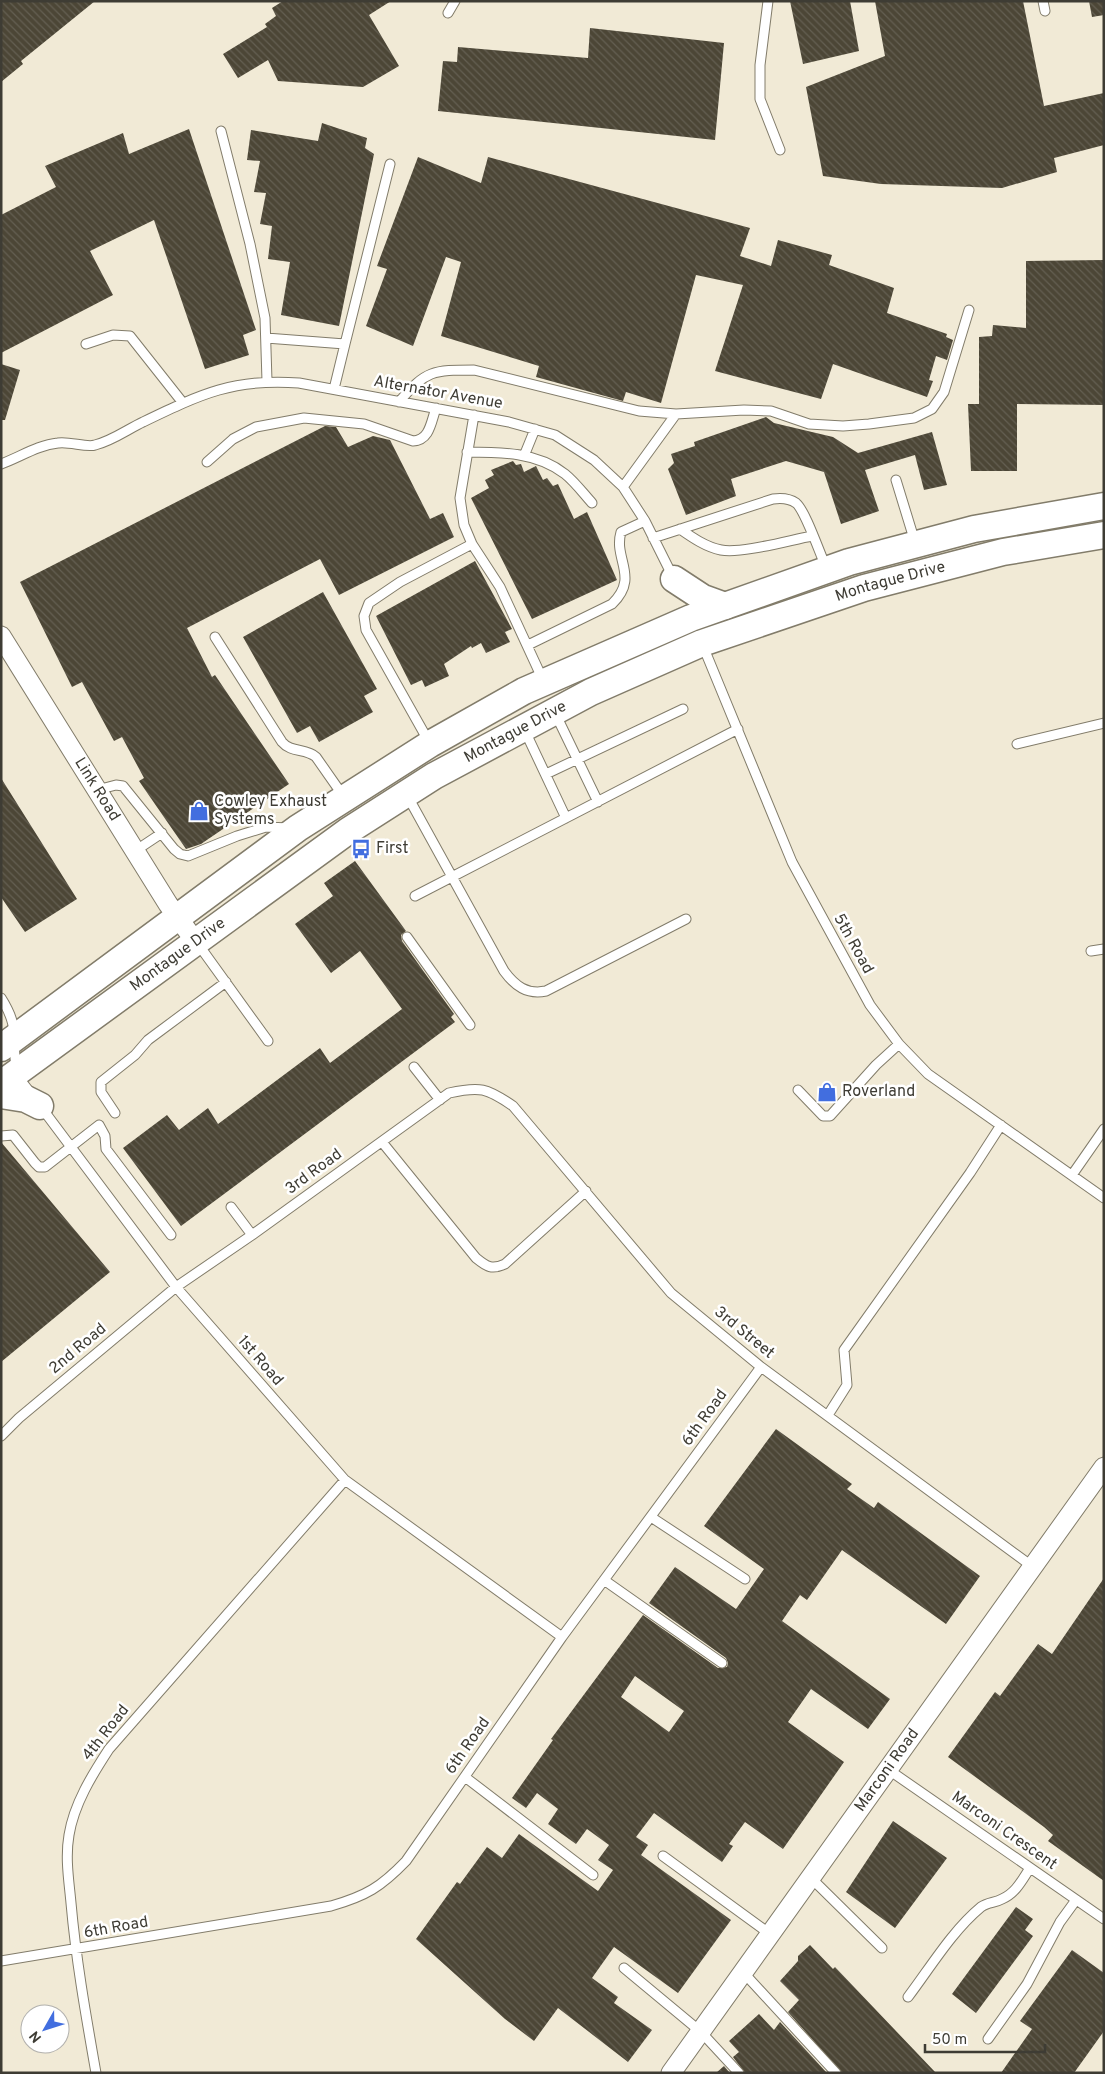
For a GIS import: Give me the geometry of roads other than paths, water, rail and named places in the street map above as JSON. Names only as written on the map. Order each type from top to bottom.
[{"type":"main road","name":"Montague Drive","points":[[9,1079],[320,850],[406,794],[523,727],[591,692],[725,606],[827,570],[974,528],[1104,506]]},
{"type":"main road","name":"Montague Drive","points":[[8,1043],[298,828],[344,797],[430,744],[544,682],[695,626],[864,588],[1003,552],[1104,535]]},
{"type":"main road","points":[[677,586],[725,606]]},
{"type":"main road","points":[[1,1095],[18,1097],[40,1106]]},
{"type":"street","name":"Link Road","points":[[1,636],[177,918],[195,941]]},
{"type":"street","name":"Marconi Road","points":[[671,2073],[886,1768],[1104,1467]]},
{"type":"lane","points":[[448,12],[455,1]]},
{"type":"lane","points":[[768,1],[760,65],[760,99],[780,150]]},
{"type":"lane","points":[[221,131],[250,244],[265,318],[267,380]]},
{"type":"lane","points":[[334,389],[390,164]]},
{"type":"lane","points":[[399,402],[417,380],[429,374],[446,370],[474,370],[639,411],[676,414],[744,410],[770,411],[809,424],[842,426],[914,418],[932,409],[944,392],[968,310]]},
{"type":"lane","points":[[86,344],[113,335],[130,336],[183,404]]},
{"type":"lane","points":[[266,338],[345,344]]},
{"type":"lane","name":"Alternator Avenue","points":[[1,464],[58,442],[74,442],[94,446],[226,386],[267,380],[334,389],[474,415],[555,435],[594,460],[623,488],[645,521],[677,586]]},
{"type":"lane","points":[[207,462],[233,439],[256,427],[304,418],[364,424],[412,441],[419,440],[428,433],[436,408]]},
{"type":"lane","points":[[623,488],[676,414]]},
{"type":"lane","points":[[474,415],[460,498],[464,525],[472,544],[500,587],[544,682]]},
{"type":"lane","points":[[524,456],[535,429]]},
{"type":"lane","points":[[467,452],[501,452],[545,462],[565,474],[592,502]]},
{"type":"lane","points":[[896,480],[916,544]]},
{"type":"lane","points":[[653,538],[773,499],[784,498],[796,503],[827,570]]},
{"type":"lane","points":[[528,645],[612,604],[617,599],[624,587],[624,565],[619,538],[621,532],[645,521]]},
{"type":"lane","points":[[680,529],[699,542],[723,551],[812,536]]},
{"type":"lane","points":[[430,744],[366,630],[364,616],[369,603],[400,582],[472,544]]},
{"type":"lane","name":"5th Road","points":[[695,626],[792,862],[870,1005],[899,1044],[928,1074],[1104,1198]]},
{"type":"lane","points":[[215,637],[282,742],[292,750],[312,753],[344,797]]},
{"type":"lane","points":[[546,774],[578,761],[683,709]]},
{"type":"lane","points":[[554,711],[598,802]]},
{"type":"lane","points":[[1017,744],[1104,723]]},
{"type":"lane","points":[[523,727],[566,818]]},
{"type":"lane","points":[[415,896],[738,729]]},
{"type":"lane","points":[[97,790],[116,785],[123,786],[174,849],[180,854],[188,856],[237,836],[266,827],[298,828]]},
{"type":"lane","points":[[406,794],[504,971],[514,984],[526,991],[537,993],[546,991],[686,920]]},
{"type":"lane","points":[[135,851],[162,833]]},
{"type":"lane","points":[[407,937],[470,1024]]},
{"type":"lane","points":[[195,941],[268,1041]]},
{"type":"lane","points":[[1091,951],[1104,949]]},
{"type":"lane","points":[[115,1113],[101,1092],[101,1082],[130,1060],[148,1040],[226,982]]},
{"type":"lane","points":[[1,998],[10,1012],[8,1043],[9,1079]]},
{"type":"lane","points":[[798,1090],[823,1116],[830,1116],[876,1064],[899,1044]]},
{"type":"lane","points":[[414,1066],[440,1100]]},
{"type":"lane","name":"1st Road","points":[[9,1079],[40,1106],[176,1287],[344,1480],[562,1638]]},
{"type":"lane","name":"3rd Road","points":[[176,1287],[252,1235],[449,1093],[473,1088]]},
{"type":"lane","name":"3rd Street","points":[[473,1088],[494,1092],[513,1106],[586,1190],[671,1293],[761,1367],[1033,1567]]},
{"type":"lane","points":[[828,1415],[847,1385],[844,1350],[970,1173],[1001,1125]]},
{"type":"lane","points":[[1,1136],[12,1135],[39,1167],[45,1167],[98,1126],[105,1136],[106,1149],[171,1235]]},
{"type":"lane","points":[[1072,1175],[1104,1129]]},
{"type":"lane","points":[[382,1142],[476,1258],[486,1266],[496,1268],[505,1264],[586,1190]]},
{"type":"lane","points":[[231,1207],[252,1235]]},
{"type":"lane","name":"2nd Road","points":[[1,1436],[19,1418],[176,1287]]},
{"type":"lane","name":"6th Road","points":[[1,1961],[331,1906],[359,1898],[386,1882],[406,1861],[562,1638],[761,1367]]},
{"type":"lane","name":"4th Road","points":[[96,2073],[75,1950],[67,1862],[69,1834],[78,1804],[94,1772],[109,1749],[344,1480]]},
{"type":"lane","points":[[651,1518],[745,1579]]},
{"type":"lane","points":[[604,1580],[722,1663]]},
{"type":"lane","name":"Marconi Crescent","points":[[886,1768],[1104,1919]]},
{"type":"lane","points":[[465,1778],[593,1875]]},
{"type":"lane","points":[[663,1856],[770,1934]]},
{"type":"lane","points":[[908,1998],[967,1921],[981,1907],[989,1902],[1001,1900],[1016,1890],[1030,1868]]},
{"type":"lane","points":[[810,1877],[882,1948]]},
{"type":"lane","points":[[988,2038],[1028,1984],[1060,1922],[1076,1900]]},
{"type":"lane","points":[[624,1968],[700,2032],[740,2073]]},
{"type":"lane","points":[[743,1972],[836,2073]]},
{"type":"place","name":"Cowley Exhaust Systems","points":[[199,811]]},
{"type":"place","name":"First","points":[[361,849]]},
{"type":"place","name":"Roverland","points":[[827,1092]]}]
